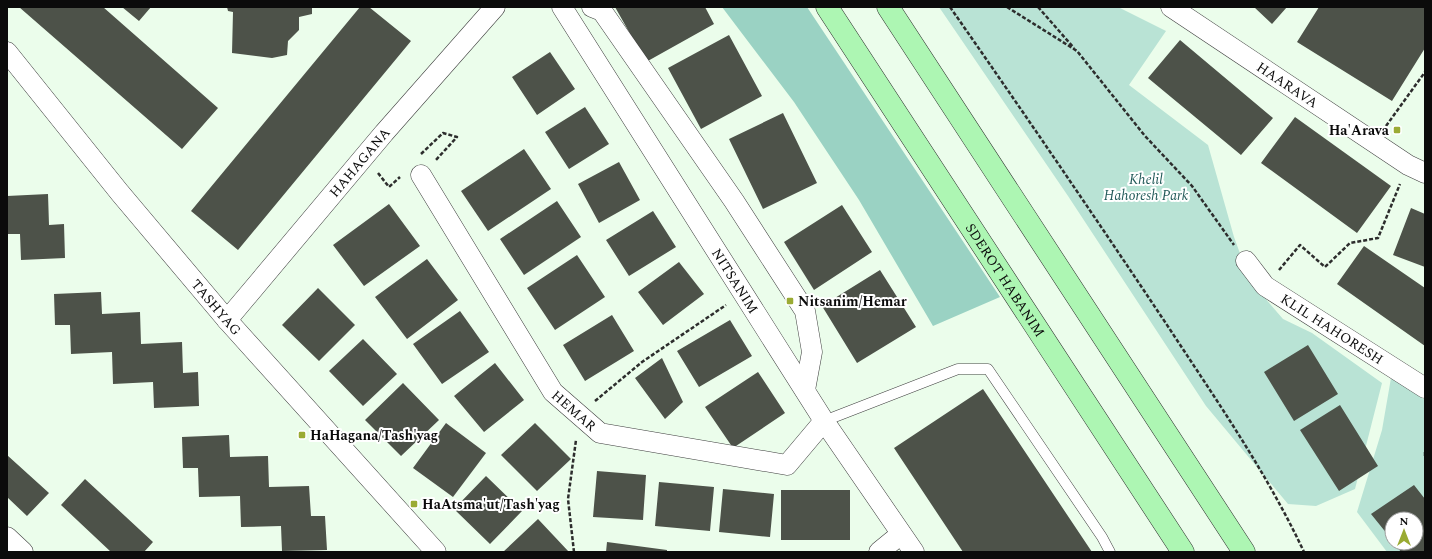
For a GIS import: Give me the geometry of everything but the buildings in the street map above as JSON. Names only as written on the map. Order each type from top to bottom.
[{"type":"main road","name":"SDEROT HABANIM","points":[[827,7],[1183,552]]},
{"type":"main road","points":[[888,7],[1244,552]]},
{"type":"street","name":"HAHAGANA","points":[[227,320],[384,133],[495,7]]},
{"type":"street","name":"NITSANIM","points":[[562,7],[824,421],[914,552]]},
{"type":"street","points":[[592,7],[602,11],[734,202],[805,311],[812,352],[805,390]]},
{"type":"street","name":"HAARAVA","points":[[1171,7],[1417,169]]},
{"type":"street","name":"TASHYAG","points":[[7,52],[120,193],[227,320],[436,552]]},
{"type":"street","name":"HEMAR","points":[[421,175],[553,392],[600,433],[787,465],[824,421]]},
{"type":"street","name":"KLIL HAHORESH","points":[[1246,261],[1265,286],[1425,388]]},
{"type":"street","points":[[879,552],[901,534]]},
{"type":"street","points":[[7,537],[23,552]]},
{"type":"lane","points":[[824,421],[958,369],[988,369],[1102,537],[1110,552]]},
{"type":"path","points":[[950,7],[1019,105],[1129,267],[1230,420],[1289,520],[1304,552]]},
{"type":"path","points":[[1007,7],[1077,51]]},
{"type":"path","points":[[1038,7],[1077,51],[1145,136],[1192,186],[1246,261]]},
{"type":"path","points":[[1374,142],[1425,72]]},
{"type":"path","points":[[1265,286],[1300,245],[1325,267],[1350,243],[1378,238],[1417,169]]},
{"type":"path","points":[[574,552],[568,499],[579,414],[642,362],[743,294]]},
{"type":"green space","name":"Khelil Hahoresh Park","points":[[939,7],[1118,7],[1166,31],[1129,85],[1208,145],[1234,237],[1250,281],[1283,319],[1312,333],[1382,383],[1355,489],[1316,506],[1288,504],[1206,406],[1068,196]]},
{"type":"green space","points":[[1391,378],[1425,400],[1425,552],[1386,551],[1424,551],[1424,511],[1384,511],[1384,548],[1357,512],[1382,430]]},
{"type":"shaded area","points":[[722,7],[807,7],[1000,297],[933,326],[859,200],[794,102]]},
{"type":"place","name":"Ha'Arava","points":[[1397,130]]},
{"type":"place","name":"Nitsanim/Hemar","points":[[790,301]]},
{"type":"place","name":"HaHagana/Tash'yag","points":[[302,435]]},
{"type":"place","name":"HaAtsma'ut/Tash'yag","points":[[414,504]]}]
